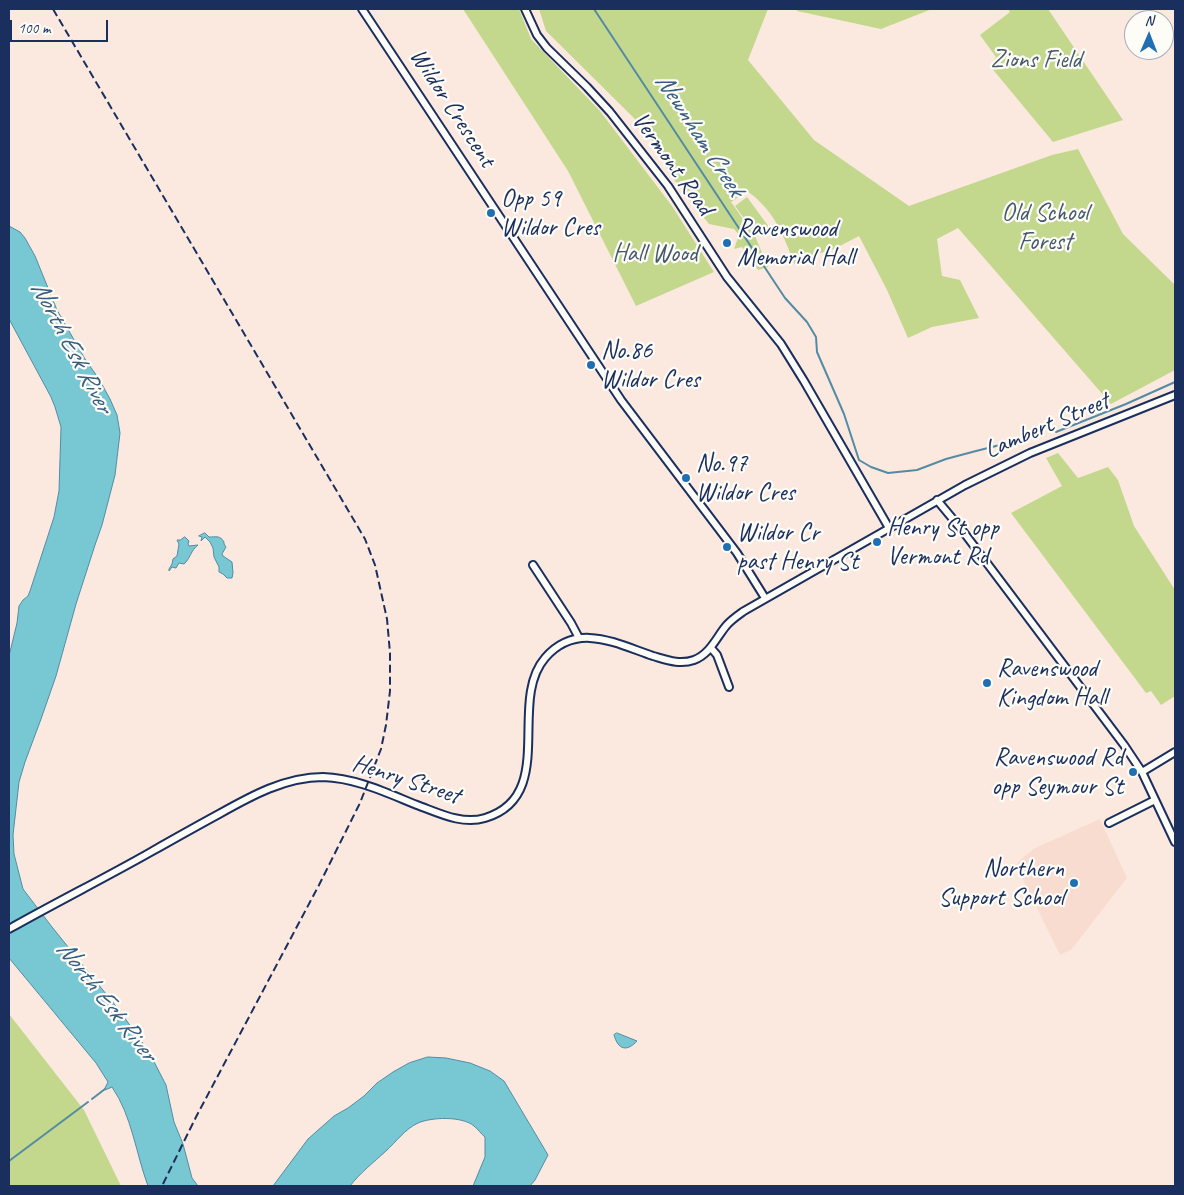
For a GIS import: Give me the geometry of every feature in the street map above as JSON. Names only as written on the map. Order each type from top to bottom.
[{"type":"street","name":"Wildor Crescent","points":[[362,9],[621,400],[737,553],[765,598]]},
{"type":"street","name":"Vermont Road","points":[[525,9],[537,35],[546,48],[587,86],[616,119],[668,186],[726,277],[781,344],[889,528]]},
{"type":"street","name":"Lambert Street","points":[[937,500],[965,484],[1030,453],[1175,395]]},
{"type":"street","name":"Henry Street","points":[[9,928],[246,799],[278,785],[293,781],[322,777],[348,780],[443,815],[466,820],[486,818],[504,808],[513,800],[523,783],[528,761],[531,691],[539,666],[551,652],[563,644],[579,638],[590,637],[603,639],[671,662],[686,662],[701,657],[712,648],[731,620],[744,611],[937,500]]},
{"type":"street","points":[[937,500],[962,530],[1124,745],[1142,772],[1175,842]]},
{"type":"street","points":[[533,565],[579,638]]},
{"type":"street","points":[[712,648],[717,655],[729,687]]},
{"type":"street","points":[[1142,772],[1175,752]]},
{"type":"street","points":[[1109,823],[1155,800]]},
{"type":"shaded area","name":"Northern Support School","points":[[1100,819],[1127,878],[1071,950],[1060,955],[1016,865],[1035,848]]},
{"type":"green space","name":"Hall Wood","points":[[463,9],[519,9],[531,39],[600,111],[672,206],[714,272],[636,306],[568,171]]},
{"type":"green space","name":"Old School Forest","points":[[539,9],[768,9],[748,60],[814,140],[909,206],[1052,155],[1078,149],[1123,234],[1175,285],[1175,370],[1111,404],[958,228],[937,239],[942,276],[960,280],[979,318],[932,327],[908,338],[887,290],[859,236],[834,249],[811,256],[794,264],[786,243],[771,214],[747,191],[731,202],[755,236],[768,267],[758,270],[742,247],[734,249],[739,235],[734,229],[709,224],[672,177],[646,130],[546,31]]},
{"type":"green space","name":"Zions Field","points":[[797,9],[932,9],[881,29],[797,11]]},
{"type":"green space","name":"Zions Field","points":[[1008,9],[1048,9],[1123,120],[1053,142],[990,66],[996,57],[980,35],[1010,12]]},
{"type":"green space","points":[[747,197],[769,227],[757,236],[735,206]]},
{"type":"green space","points":[[1058,453],[1078,478],[1108,467],[1118,480],[1134,526],[1175,590],[1175,696],[1161,705],[1151,691],[1146,693],[1011,513],[1062,486],[1046,458]]},
{"type":"green space","points":[[9,1014],[84,1110],[121,1186],[9,1186]]},
{"type":"water","name":"North Esk River","points":[[9,226],[20,232],[35,256],[57,310],[110,399],[117,415],[120,433],[115,475],[102,525],[76,604],[56,676],[19,782],[13,835],[14,854],[23,889],[119,1010],[149,1052],[166,1085],[174,1122],[183,1144],[192,1178],[198,1186],[148,1186],[129,1123],[119,1098],[112,1087],[105,1090],[108,1082],[96,1063],[9,958],[9,656],[19,606],[30,591],[54,517],[59,491],[61,427],[51,397],[9,319]]},
{"type":"water","points":[[205,533],[209,537],[219,537],[224,542],[226,547],[222,554],[232,562],[232,578],[227,578],[219,572],[210,542],[205,537],[201,541],[202,537],[199,536]]},
{"type":"water","points":[[185,537],[189,541],[189,546],[198,545],[184,564],[179,563],[176,568],[172,567],[169,571],[173,559],[177,556],[179,544],[177,540]]},
{"type":"water","points":[[617,1033],[637,1041],[630,1047],[623,1048],[618,1044],[614,1035]]},
{"type":"water","points":[[428,1057],[446,1058],[470,1063],[490,1071],[504,1081],[548,1155],[530,1186],[473,1186],[485,1157],[485,1137],[469,1123],[447,1118],[424,1121],[413,1126],[350,1186],[273,1186],[308,1139],[334,1116],[348,1108],[393,1072],[409,1063]]},
{"type":"waterway","name":"Newnham Creek","points":[[594,9],[785,298],[807,322],[816,337],[817,352],[844,414],[859,460],[888,473],[917,470],[946,459],[1040,435]]},
{"type":"waterway","name":"Newnham Creek","points":[[1056,432],[1175,382]]},
{"type":"waterway","points":[[92,1099],[105,1089]]},
{"type":"waterway","points":[[9,1161],[88,1102]]},
{"type":"railway","points":[[53,9],[365,539],[375,565],[387,619],[390,653],[390,691],[386,725],[381,749],[360,803],[162,1186]]},
{"type":"place","name":"Opp 59 Wildor Cres","points":[[491,213]]},
{"type":"place","name":"Ravenswood Memorial Hall","points":[[727,243]]},
{"type":"place","name":"No.86 Wildor Cres","points":[[591,365]]},
{"type":"place","name":"No.97 Wildor Cres","points":[[686,478]]},
{"type":"place","name":"Henry St opp Vermont Rd","points":[[877,542]]},
{"type":"place","name":"Wildor Cr past Henry St","points":[[727,547]]},
{"type":"place","name":"Ravenswood Kingdom Hall","points":[[987,683]]},
{"type":"place","name":"Ravenswood Rd opp Seymour St","points":[[1133,772]]},
{"type":"place","name":"Northern Support School","points":[[1074,883]]}]
